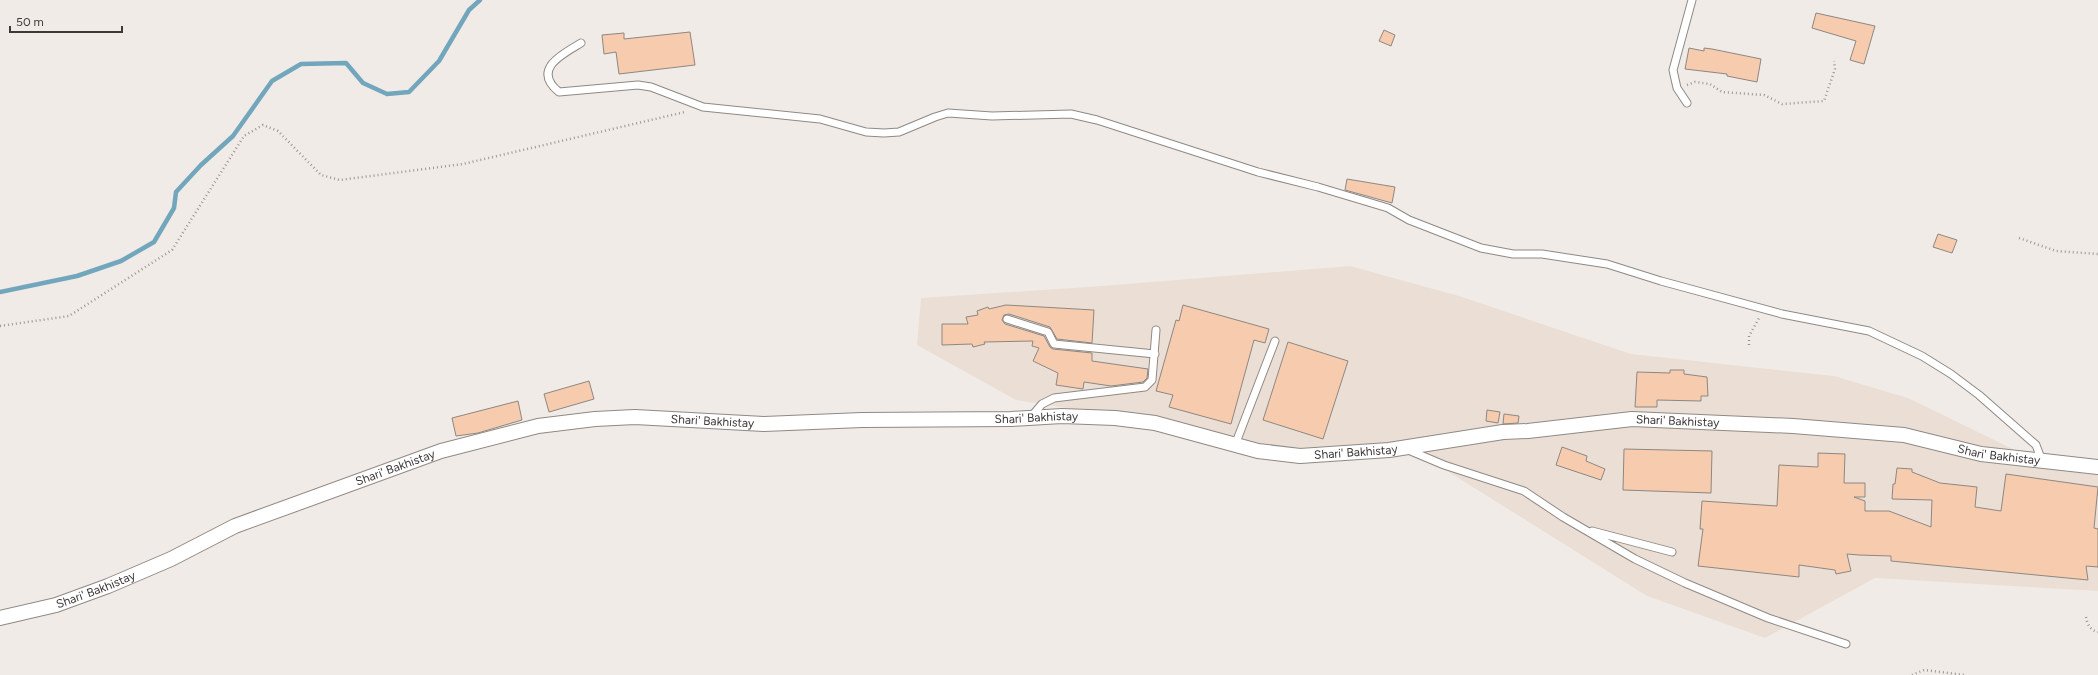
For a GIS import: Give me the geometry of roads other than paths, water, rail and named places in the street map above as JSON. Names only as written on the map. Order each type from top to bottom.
[{"type":"street","name":"Shari' Bakhistay","points":[[0,618],[56,605],[108,586],[171,559],[235,526],[441,451],[546,424],[588,419],[635,417],[764,424],[862,420],[1082,416],[1156,423],[1258,451],[1300,456],[1348,454],[1404,448],[1503,432],[1528,431],[1632,419],[1793,426],[1904,435],[1981,454],[2098,467]]},
{"type":"lane","points":[[1687,104],[1677,88],[1673,70],[1692,0]]},
{"type":"lane","points":[[581,43],[556,59],[550,65],[549,77],[553,87],[559,92],[638,84],[651,87],[703,107],[820,119],[866,132],[884,133],[908,129],[948,113],[992,116],[1071,114],[1097,120],[1258,172],[1318,187],[1388,208],[1409,220],[1481,248],[1513,254],[1542,254],[1607,264],[1764,310],[1801,319],[1869,331],[1922,356],[1956,378],[2036,445],[2042,461]]},
{"type":"lane","points":[[1007,319],[1048,332],[1054,344],[1155,354]]},
{"type":"lane","points":[[1031,417],[1042,404],[1054,398],[1145,387],[1152,380],[1156,330]]},
{"type":"lane","points":[[1236,445],[1275,341]]},
{"type":"lane","points":[[1404,448],[1444,466],[1524,491],[1634,559],[1692,586],[1768,618],[1846,644]]},
{"type":"lane","points":[[1582,528],[1672,552]]},
{"type":"waterway","points":[[0,292],[77,276],[121,261],[154,242],[174,208],[176,192],[201,165],[233,136],[272,81],[301,64],[346,63],[363,83],[387,94],[409,92],[439,61],[469,10],[480,0]]}]
